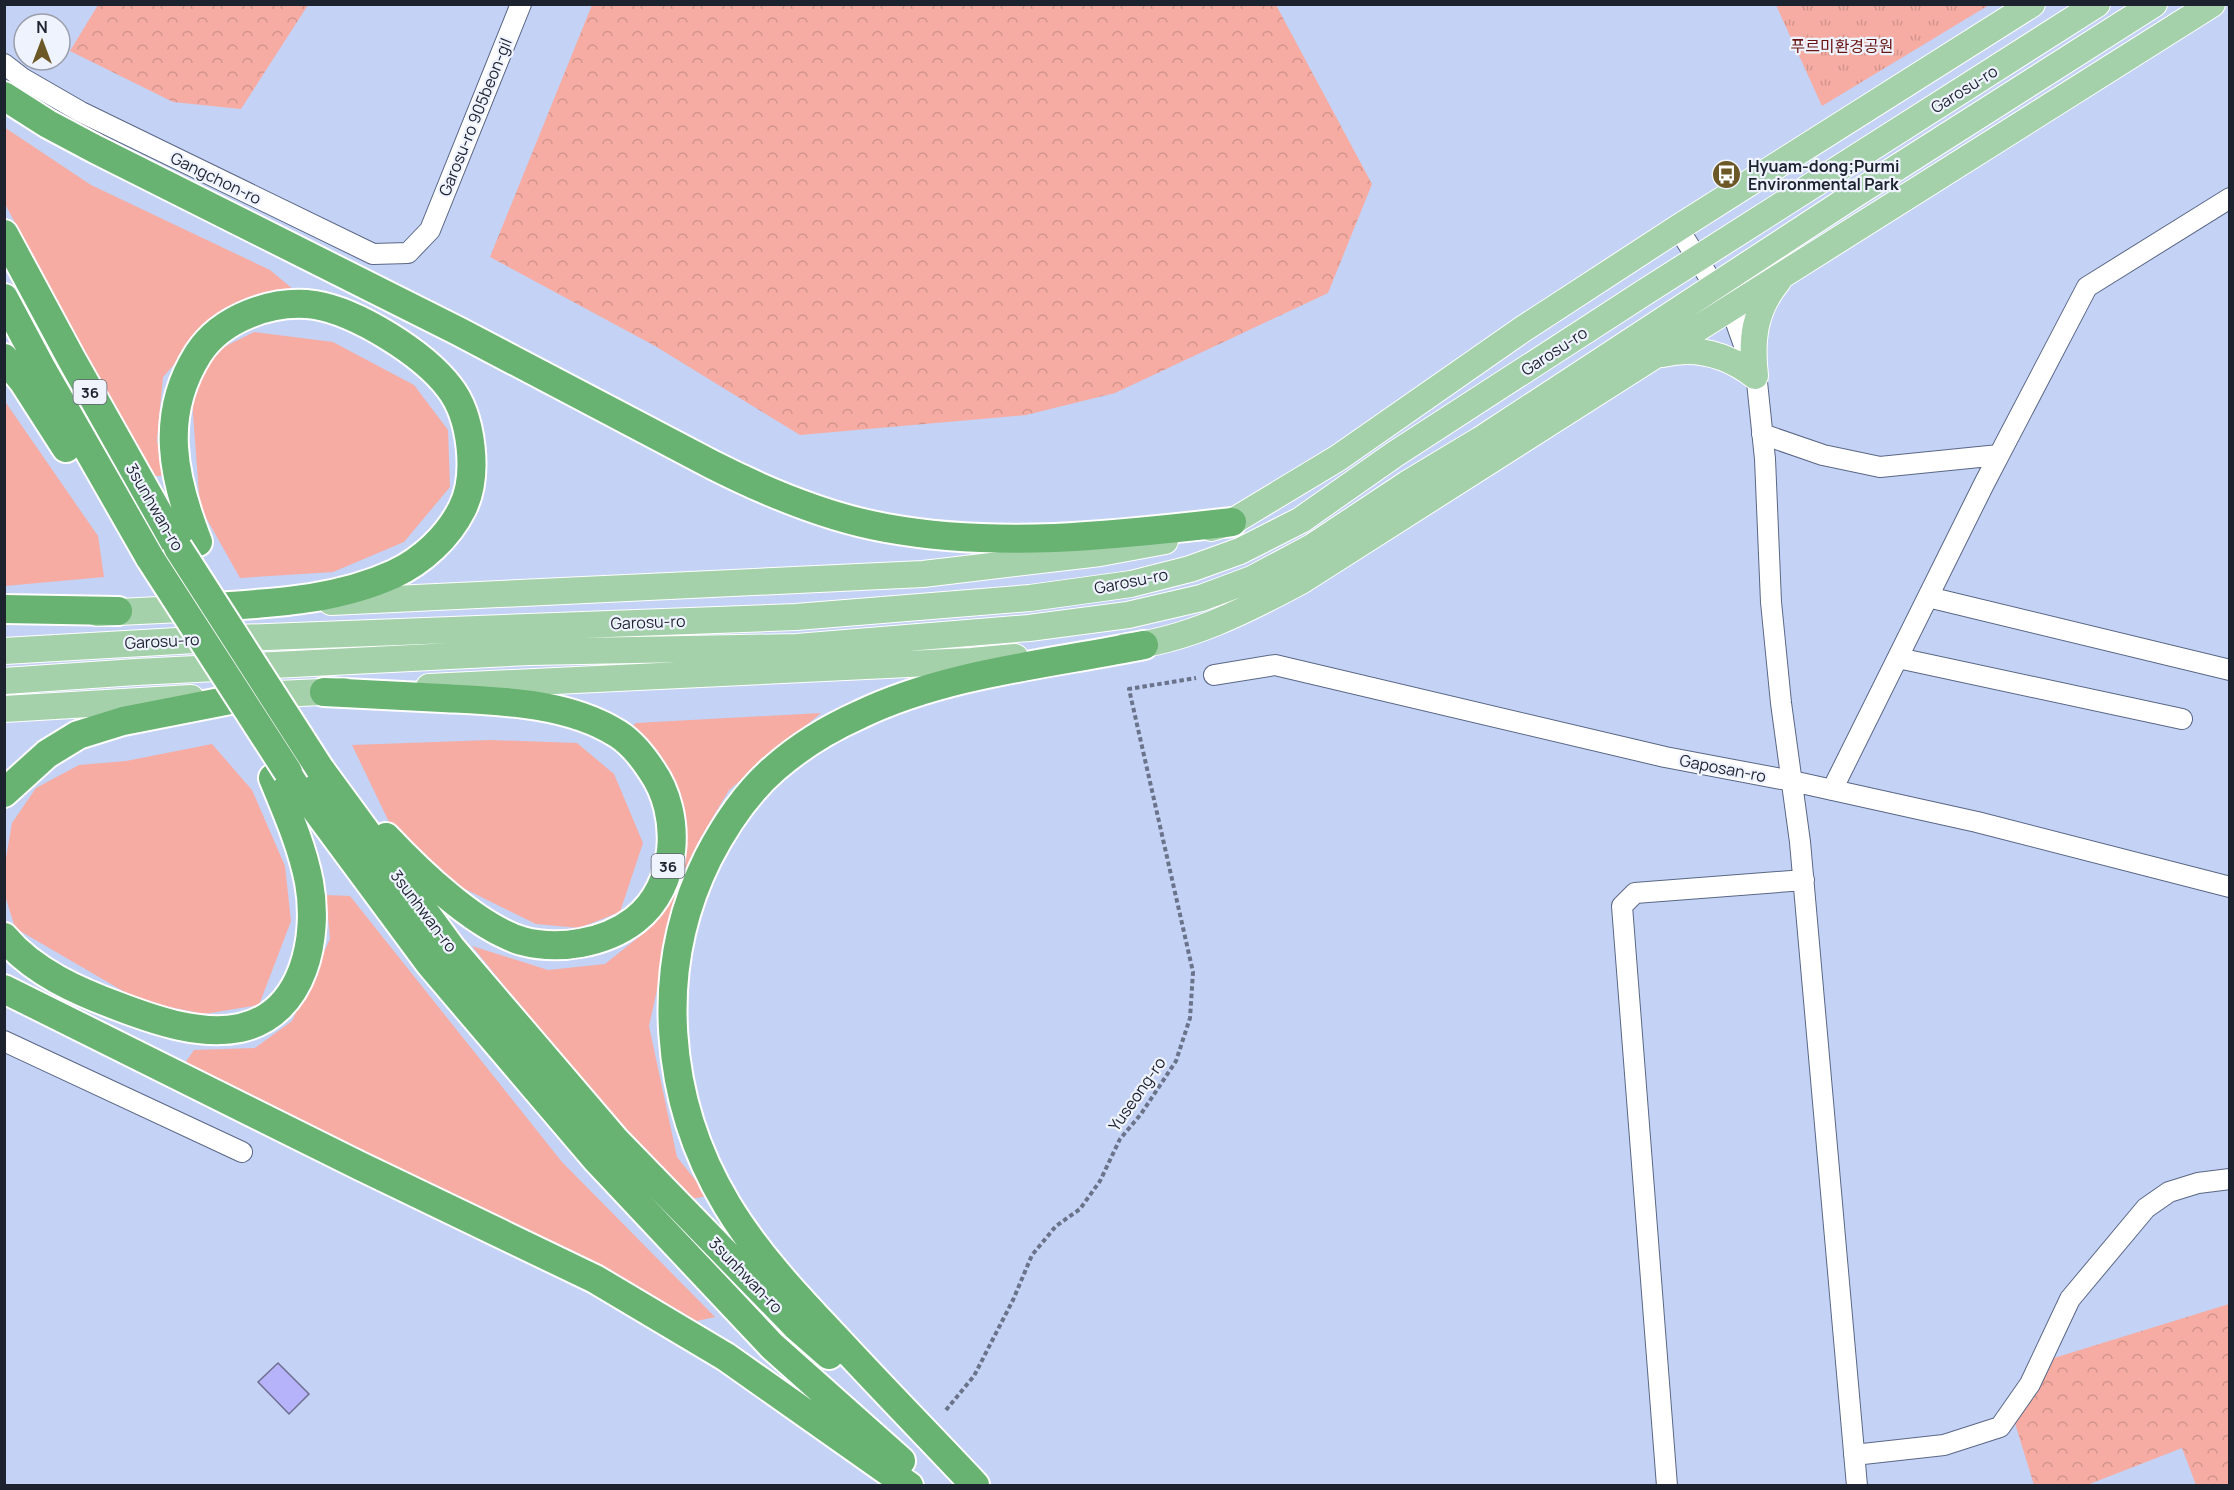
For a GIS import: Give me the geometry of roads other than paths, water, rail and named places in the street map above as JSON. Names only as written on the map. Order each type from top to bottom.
[{"type":"highway","points":[[4,96],[48,124],[95,149],[458,331],[748,483],[807,505],[886,528],[990,538],[1122,535],[1232,522]]},
{"type":"highway","name":"3sunhwan-ro","points":[[4,234],[72,360],[188,545]]},
{"type":"highway","name":"3sunhwan-ro","points":[[4,298],[143,561],[203,625],[320,769],[451,948],[616,1141],[797,1327],[976,1485]]},
{"type":"highway","points":[[4,937],[32,963],[71,986],[104,1001],[152,1018],[194,1028],[242,1027],[270,1014],[287,998],[299,979],[309,947],[312,927],[309,881],[280,775],[234,665],[188,545],[177,473],[173,423],[176,402],[183,382],[200,351],[234,321],[261,310],[290,305],[314,305],[339,312],[407,348],[430,367],[455,396],[468,427],[470,482],[463,508],[446,534],[430,551],[394,574],[335,594],[293,601],[203,625]]},
{"type":"highway","points":[[4,358],[23,381],[143,561]]},
{"type":"highway","points":[[4,609],[118,611]]},
{"type":"highway","points":[[976,1485],[868,1373],[771,1267],[746,1234],[709,1173],[695,1143],[674,1051],[673,984],[678,944],[694,889],[718,837],[743,801],[773,769],[817,738],[867,711],[922,690],[995,673],[1144,645]]},
{"type":"highway","name":"36","points":[[320,769],[391,842],[442,889],[489,925],[522,941],[569,945],[614,932],[635,920],[648,906],[668,868],[672,832],[662,787],[645,760],[618,735],[573,715],[533,706],[324,692]]},
{"type":"highway","points":[[4,793],[46,754],[78,735],[123,721],[256,695]]},
{"type":"highway","name":"3sunhwan-ro","points":[[280,775],[430,964],[596,1159],[772,1347],[929,1485]]},
{"type":"highway","points":[[4,989],[360,1166],[595,1279],[726,1356],[909,1485]]},
{"type":"main road","name":"Garosu-ro","points":[[4,651],[203,625],[923,574],[1100,553],[1171,540],[1232,522],[1338,458],[1523,329],[1678,228],[2032,4]]},
{"type":"main road","name":"Garosu-ro","points":[[4,622],[118,611],[203,625],[796,617],[1030,598],[1131,584],[1190,569],[1240,551],[1301,520],[1395,454],[2097,4]]},
{"type":"main road","name":"Garosu-ro","points":[[4,681],[234,665],[530,652],[797,647],[1029,628],[1128,615],[1201,598],[1252,579],[1312,548],[1407,484],[1480,440],[1714,286],[2154,4]]},
{"type":"main road","name":"Garosu-ro","points":[[324,692],[971,662],[1144,645],[1203,627],[1258,604],[1301,581],[2212,4]]},
{"type":"main road","points":[[1755,376],[1752,349],[1755,323],[1764,301],[1783,275]]},
{"type":"main road","points":[[1654,356],[1674,351],[1703,352],[1741,365],[1755,376]]},
{"type":"main road","name":"Garosu-ro","points":[[1480,440],[1654,356]]},
{"type":"main road","points":[[1232,522],[1345,491],[1358,469],[1397,417]]},
{"type":"main road","name":"36","points":[[4,709],[324,692]]},
{"type":"street","name":"Garosu-ro 905beon-gil","points":[[430,230],[521,4]]},
{"type":"street","name":"Gangchon-ro","points":[[4,64],[22,78],[81,112],[373,254],[408,253],[430,230]]},
{"type":"street","points":[[1832,790],[1999,455],[2087,286],[2229,198]]},
{"type":"street","points":[[1678,228],[1729,309],[1755,376],[1762,434],[1771,602],[1781,703],[1804,880],[1857,1485]]},
{"type":"street","points":[[1762,434],[1823,455],[1880,467],[1999,455]]},
{"type":"street","points":[[1928,597],[2229,670]]},
{"type":"street","points":[[1898,658],[2182,719]]},
{"type":"street","name":"Gaposan-ro","points":[[1214,675],[1275,665],[1665,757],[1792,781],[1977,822],[2229,886]]},
{"type":"street","points":[[1667,1485],[1622,906],[1635,893],[1804,880]]},
{"type":"street","points":[[4,1041],[242,1152]]},
{"type":"street","points":[[1854,1455],[1944,1445],[2000,1427],[2030,1384],[2070,1299],[2146,1208],[2169,1192],[2198,1183],[2229,1179]]},
{"type":"place","name":"Hyuam-dong;Purmi Environmental Park","points":[[1727,175]]},
{"type":"park label","name":"푸르미환경공원","points":[[1842,46]]}]
